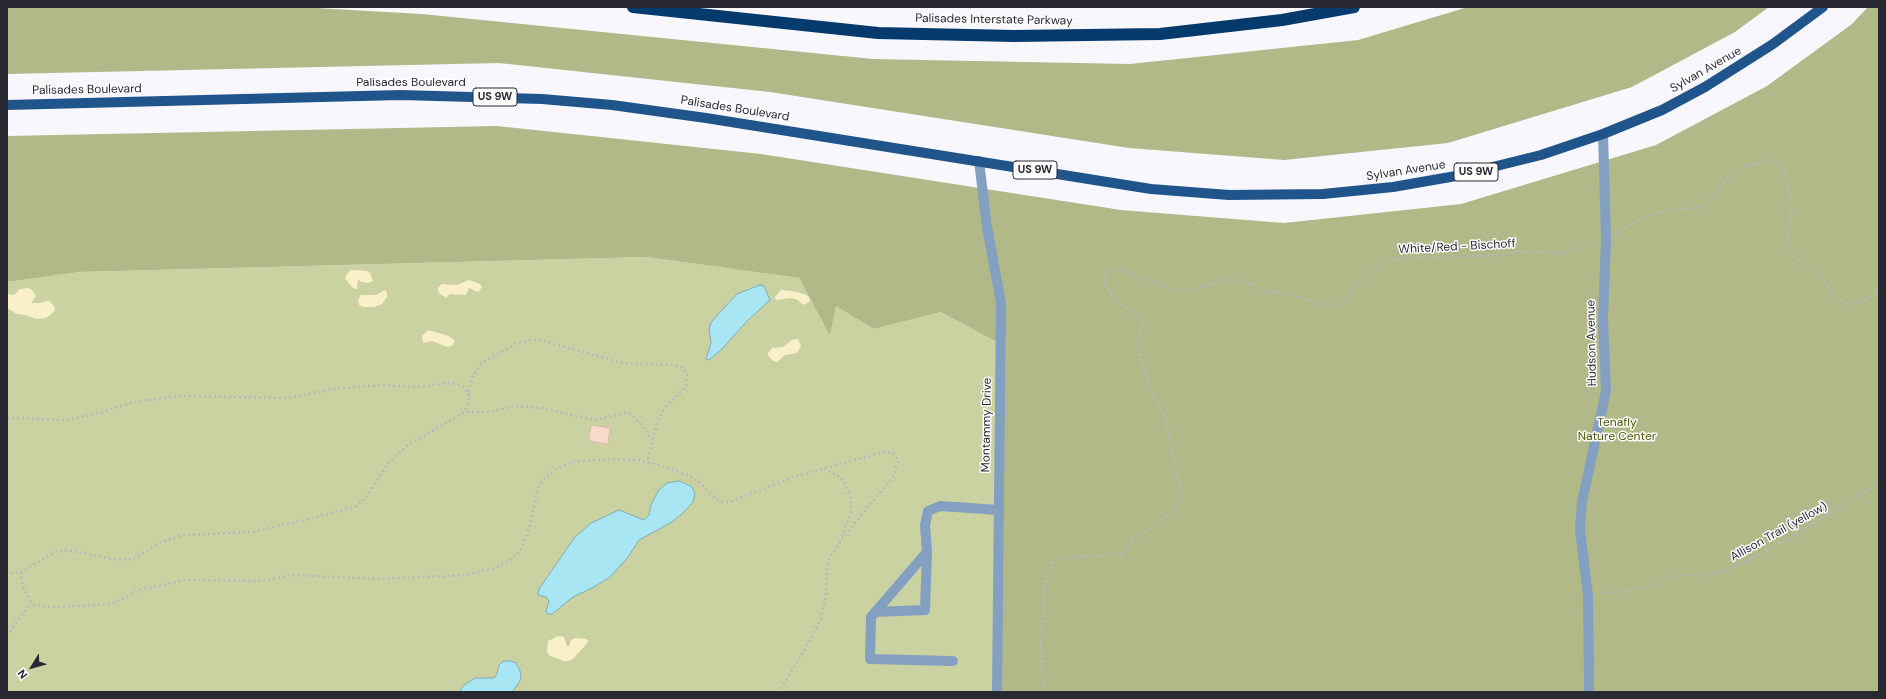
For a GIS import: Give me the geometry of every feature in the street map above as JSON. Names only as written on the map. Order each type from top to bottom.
[{"type":"highway","name":"Palisades Interstate Parkway","points":[[633,7],[878,33],[1014,36],[1160,34],[1282,20],[1354,7]]},
{"type":"main road","name":"Sylvan Avenue","points":[[979,161],[1172,191],[1247,195],[1316,194],[1393,187],[1456,176],[1541,155],[1603,134],[1646,117],[1705,87],[1773,44],[1823,7]]},
{"type":"main road","name":"Palisades Boulevard","points":[[7,105],[401,96],[542,99],[656,110],[979,161]]},
{"type":"street","name":"Hudson Avenue","points":[[1589,692],[1588,594],[1580,529],[1582,502],[1599,416],[1606,391],[1603,319],[1606,239],[1603,134]]},
{"type":"street","name":"Montammy Drive","points":[[979,161],[1001,303],[997,692]]},
{"type":"street","points":[[875,612],[925,610],[927,552],[925,525],[928,511],[940,506],[999,510]]},
{"type":"street","points":[[927,552],[871,617],[870,659],[953,661]]},
{"type":"path","points":[[1606,239],[1645,216],[1667,211],[1705,207],[1717,189],[1742,168],[1765,161],[1776,161],[1781,165],[1784,171],[1791,198],[1792,212],[1787,240],[1792,253],[1803,264],[1818,275],[1834,294],[1845,303],[1850,304],[1862,302],[1872,296],[1879,288]]},
{"type":"path","name":"White/Red - Bischoff","points":[[1044,692],[1042,643],[1045,586],[1053,563],[1058,559],[1122,554],[1129,547],[1132,539],[1155,526],[1178,505],[1183,497],[1172,454],[1166,419],[1148,384],[1139,350],[1138,339],[1142,326],[1141,321],[1135,313],[1115,299],[1106,287],[1104,279],[1108,270],[1117,268],[1173,290],[1182,291],[1194,290],[1224,280],[1242,280],[1268,291],[1285,293],[1331,306],[1342,303],[1359,282],[1385,261],[1402,258],[1490,256],[1525,252],[1563,254],[1606,239]]},
{"type":"path","points":[[458,416],[465,410],[469,402],[468,394],[474,374],[482,363],[516,344],[531,340],[540,340],[623,363],[672,365],[681,367],[687,374],[686,387],[664,409],[657,423],[646,462]]},
{"type":"path","points":[[7,419],[67,420],[95,414],[134,402],[177,396],[287,398],[334,389],[381,385],[419,387],[448,383],[462,384],[468,394]]},
{"type":"path","points":[[7,574],[21,572],[54,552],[66,550],[122,560],[133,559],[161,542],[184,535],[251,532],[346,510],[357,506],[364,501],[388,463],[408,445],[465,412],[487,412],[518,406],[542,408],[595,420],[625,413],[631,414],[644,426],[652,440]]},
{"type":"path","points":[[21,572],[23,587],[31,602],[35,605],[50,607],[101,605],[116,602],[139,590],[185,580],[256,581],[290,575],[379,579],[448,576],[485,571],[509,561],[520,552],[529,530],[538,487],[554,470],[573,462],[608,459],[646,462],[659,465],[690,476],[700,483],[715,498],[722,502],[730,502],[793,477],[884,452],[893,453],[898,462],[893,476],[839,542]]},
{"type":"path","points":[[779,692],[821,619],[826,594],[827,566],[849,520],[851,512],[851,498],[845,484],[840,477],[824,469]]},
{"type":"path","name":"Allison Trail (yellow)","points":[[1588,594],[1636,590],[1656,585],[1680,575],[1705,576],[1727,570],[1752,559],[1798,533],[1879,483]]},
{"type":"path","points":[[7,636],[31,602]]},
{"type":"green space","points":[[7,7],[298,7],[422,14],[873,59],[1130,64],[1358,40],[1468,7],[1769,7],[1735,32],[1632,87],[1448,143],[1284,160],[1129,148],[770,92],[499,63],[7,74]]},
{"type":"green space","name":"Tenafly Nature Center","points":[[1868,7],[1879,7],[1879,692],[997,692],[1000,344],[941,312],[874,329],[836,306],[830,336],[799,278],[646,257],[80,272],[7,282],[7,136],[497,126],[761,154],[1121,210],[1284,223],[1461,204],[1656,145],[1767,86],[1852,24]]},
{"type":"green space","points":[[646,257],[799,278],[830,336],[836,305],[874,329],[941,312],[1000,344],[997,692],[7,692],[7,282],[80,272]]},
{"type":"sand","points":[[351,270],[367,271],[370,273],[373,281],[368,283],[361,282],[358,279],[357,289],[354,289],[345,279]]},
{"type":"sand","points":[[469,280],[480,284],[482,287],[478,292],[469,288],[466,295],[450,294],[446,298],[439,293],[438,288],[442,284],[457,285]]},
{"type":"sand","points":[[28,288],[32,290],[36,296],[31,303],[50,301],[55,308],[54,312],[46,318],[37,319],[17,314],[7,308],[7,294],[14,295],[20,289]]},
{"type":"sand","points":[[385,290],[387,297],[382,304],[374,307],[363,307],[359,305],[358,300],[361,295],[376,295]]},
{"type":"sand","points":[[781,290],[804,294],[809,297],[810,301],[803,305],[798,300],[792,298],[776,300],[775,297]]},
{"type":"sand","points":[[428,330],[449,336],[455,341],[452,346],[447,347],[432,341],[423,343],[422,336]]},
{"type":"sand","points":[[798,339],[801,346],[797,353],[785,355],[777,362],[773,361],[768,355],[772,348],[783,347],[792,340]]},
{"type":"sand","points":[[558,636],[564,637],[567,646],[569,646],[571,640],[575,638],[587,639],[588,642],[574,658],[569,661],[564,661],[550,656],[547,652],[548,641]]},
{"type":"water","points":[[760,285],[764,286],[770,300],[747,321],[721,350],[709,360],[706,359],[711,343],[709,328],[712,321],[737,294]]},
{"type":"water","points":[[679,481],[691,486],[695,493],[693,502],[684,512],[672,522],[639,540],[628,557],[610,577],[573,597],[552,614],[547,614],[546,611],[549,601],[546,597],[538,595],[539,589],[575,537],[591,523],[619,510],[644,520],[649,515],[651,505],[658,491],[667,483]]},
{"type":"water","points":[[504,661],[516,663],[521,673],[520,681],[512,692],[459,692],[463,686],[475,678],[494,678],[497,674],[499,665]]},
{"type":"building","points":[[591,425],[610,428],[608,444],[589,441]]}]
